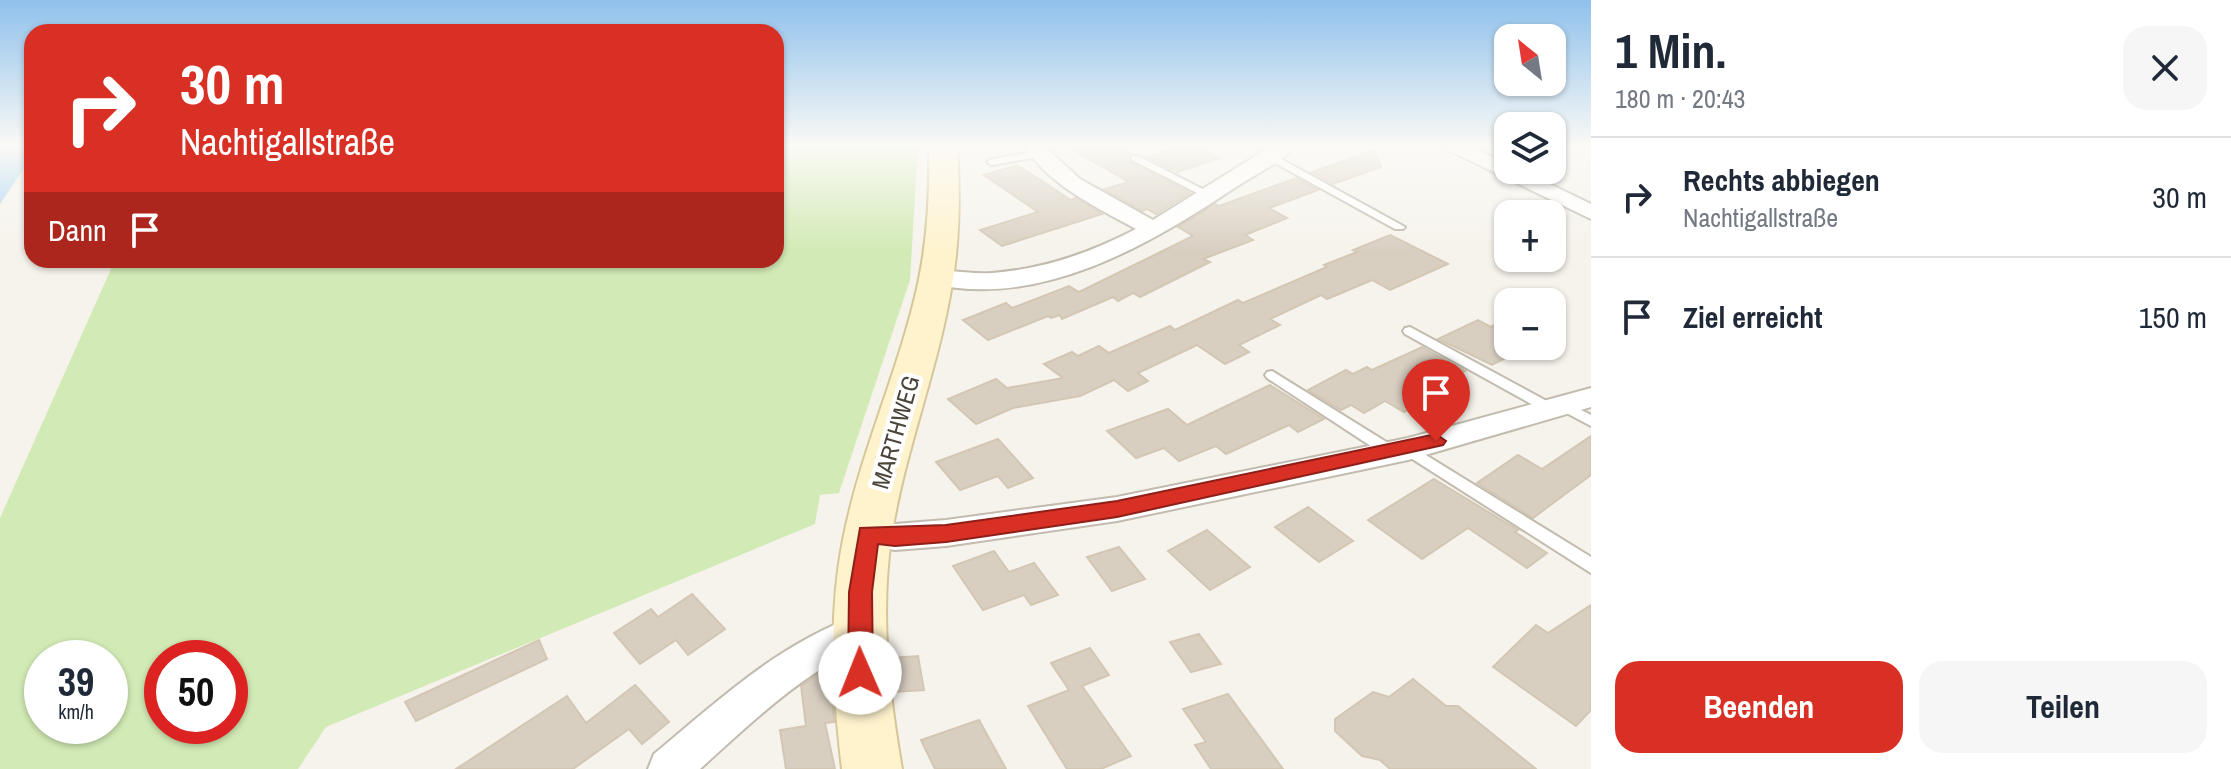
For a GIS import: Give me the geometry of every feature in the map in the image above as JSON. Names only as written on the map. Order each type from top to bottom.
[{"type":"main road","name":"MARTHWEG","points":[[872,769],[863,707],[859,631],[868,534],[880,480],[938,278],[946,211],[945,181]]},
{"type":"street","points":[[1070,181],[1154,230]]},
{"type":"street","points":[[938,278],[977,282],[1045,274],[1094,260],[1154,230],[1230,181]]},
{"type":"street","points":[[1527,181],[1591,212]]},
{"type":"street","points":[[868,534],[895,537],[946,533],[1117,509],[1399,450],[1567,403]]},
{"type":"street","points":[[669,769],[795,664],[835,639],[859,631]]},
{"type":"lane","points":[[1181,181],[1209,195]]},
{"type":"lane","points":[[1326,181],[1399,227]]},
{"type":"lane","points":[[1410,331],[1567,403],[1591,421]]},
{"type":"lane","points":[[1272,375],[1591,566]]},
{"type":"green space","points":[[784,181],[916,181],[910,280],[839,493],[820,495],[815,524],[326,727],[298,769],[0,769],[0,518],[111,268],[784,268]]},
{"type":"water","points":[[0,181],[15,181],[0,204]]},
{"type":"building","points":[[993,181],[1042,181],[1071,200],[1076,198],[1102,214],[1002,246],[980,230],[1038,212]]},
{"type":"building","points":[[1166,181],[1190,193],[1156,214],[1147,209],[1142,211],[1104,189],[1129,182]]},
{"type":"building","points":[[1288,181],[1301,181],[1318,190],[1269,208],[1287,218],[1245,235],[1253,240],[1203,259],[1210,262],[1140,297],[1133,293],[1118,301],[1113,297],[1062,319],[1060,315],[1048,316],[988,340],[963,320],[1006,303],[1012,308],[1069,286],[1079,292],[1193,236],[1178,227],[1215,204],[1219,206]]},
{"type":"building","points":[[1390,235],[1448,264],[1390,290],[1372,280],[1327,299],[1321,295],[1270,319],[1280,325],[1239,345],[1249,352],[1225,364],[1197,345],[1138,373],[1148,381],[1128,391],[1114,380],[1080,396],[1013,408],[976,424],[948,399],[996,379],[1007,388],[1063,378],[1044,364],[1072,352],[1078,356],[1099,346],[1109,353],[1170,326],[1175,330],[1238,300],[1243,303],[1327,267],[1324,265]]},
{"type":"building","points":[[1478,320],[1491,327],[1494,325],[1494,360],[1502,360],[1492,365],[1438,339]]},
{"type":"building","points":[[1422,347],[1465,371],[1415,396],[1424,401],[1404,412],[1385,401],[1364,413],[1351,405],[1341,410],[1308,390],[1346,370],[1353,374],[1367,367],[1372,370]]},
{"type":"building","points":[[1270,385],[1324,419],[1298,432],[1289,425],[1226,454],[1216,446],[1179,461],[1164,448],[1136,458],[1107,431],[1168,409],[1187,425]]},
{"type":"building","points":[[1591,436],[1591,475],[1533,518],[1477,483],[1518,455],[1542,469]]},
{"type":"building","points":[[998,439],[1033,478],[1008,488],[998,476],[960,490],[936,462]]},
{"type":"building","points":[[1434,479],[1518,530],[1515,532],[1547,553],[1527,568],[1468,528],[1422,559],[1368,520]]},
{"type":"building","points":[[1308,507],[1353,541],[1319,562],[1275,527]]},
{"type":"building","points":[[1207,530],[1250,567],[1210,590],[1168,551]]},
{"type":"building","points":[[1119,547],[1145,579],[1112,591],[1087,557]]},
{"type":"building","points":[[994,551],[1009,572],[1034,563],[1058,595],[1031,605],[1024,595],[983,610],[953,566]]},
{"type":"building","points":[[692,594],[725,629],[688,655],[676,640],[640,664],[614,633],[651,609],[658,617]]},
{"type":"building","points":[[1591,605],[1591,710],[1576,726],[1493,667],[1536,625],[1548,633]]},
{"type":"building","points":[[1199,634],[1221,664],[1191,672],[1170,642]]},
{"type":"building","points":[[539,640],[547,659],[416,721],[405,702]]},
{"type":"building","points":[[1090,648],[1109,675],[1082,686],[1131,756],[1101,769],[1067,769],[1028,706],[1069,690],[1051,663]]},
{"type":"building","points":[[918,656],[924,690],[894,692],[891,658]]},
{"type":"building","points":[[831,671],[834,722],[825,723],[835,769],[786,769],[780,730],[806,726],[801,686],[820,673]]},
{"type":"building","points":[[1413,679],[1446,706],[1458,706],[1536,769],[1390,769],[1380,760],[1362,756],[1335,731],[1335,719],[1373,692],[1389,697]]},
{"type":"building","points":[[635,685],[669,722],[642,744],[629,729],[573,769],[456,769],[567,696],[586,723]]},
{"type":"building","points":[[1228,694],[1283,769],[1211,769],[1195,745],[1206,742],[1183,709]]},
{"type":"building","points":[[979,720],[1006,769],[935,769],[921,740]]},
{"type":"route","points":[[860,673],[861,592],[868,534],[895,537],[946,533],[1117,509],[1436,441]]}]
